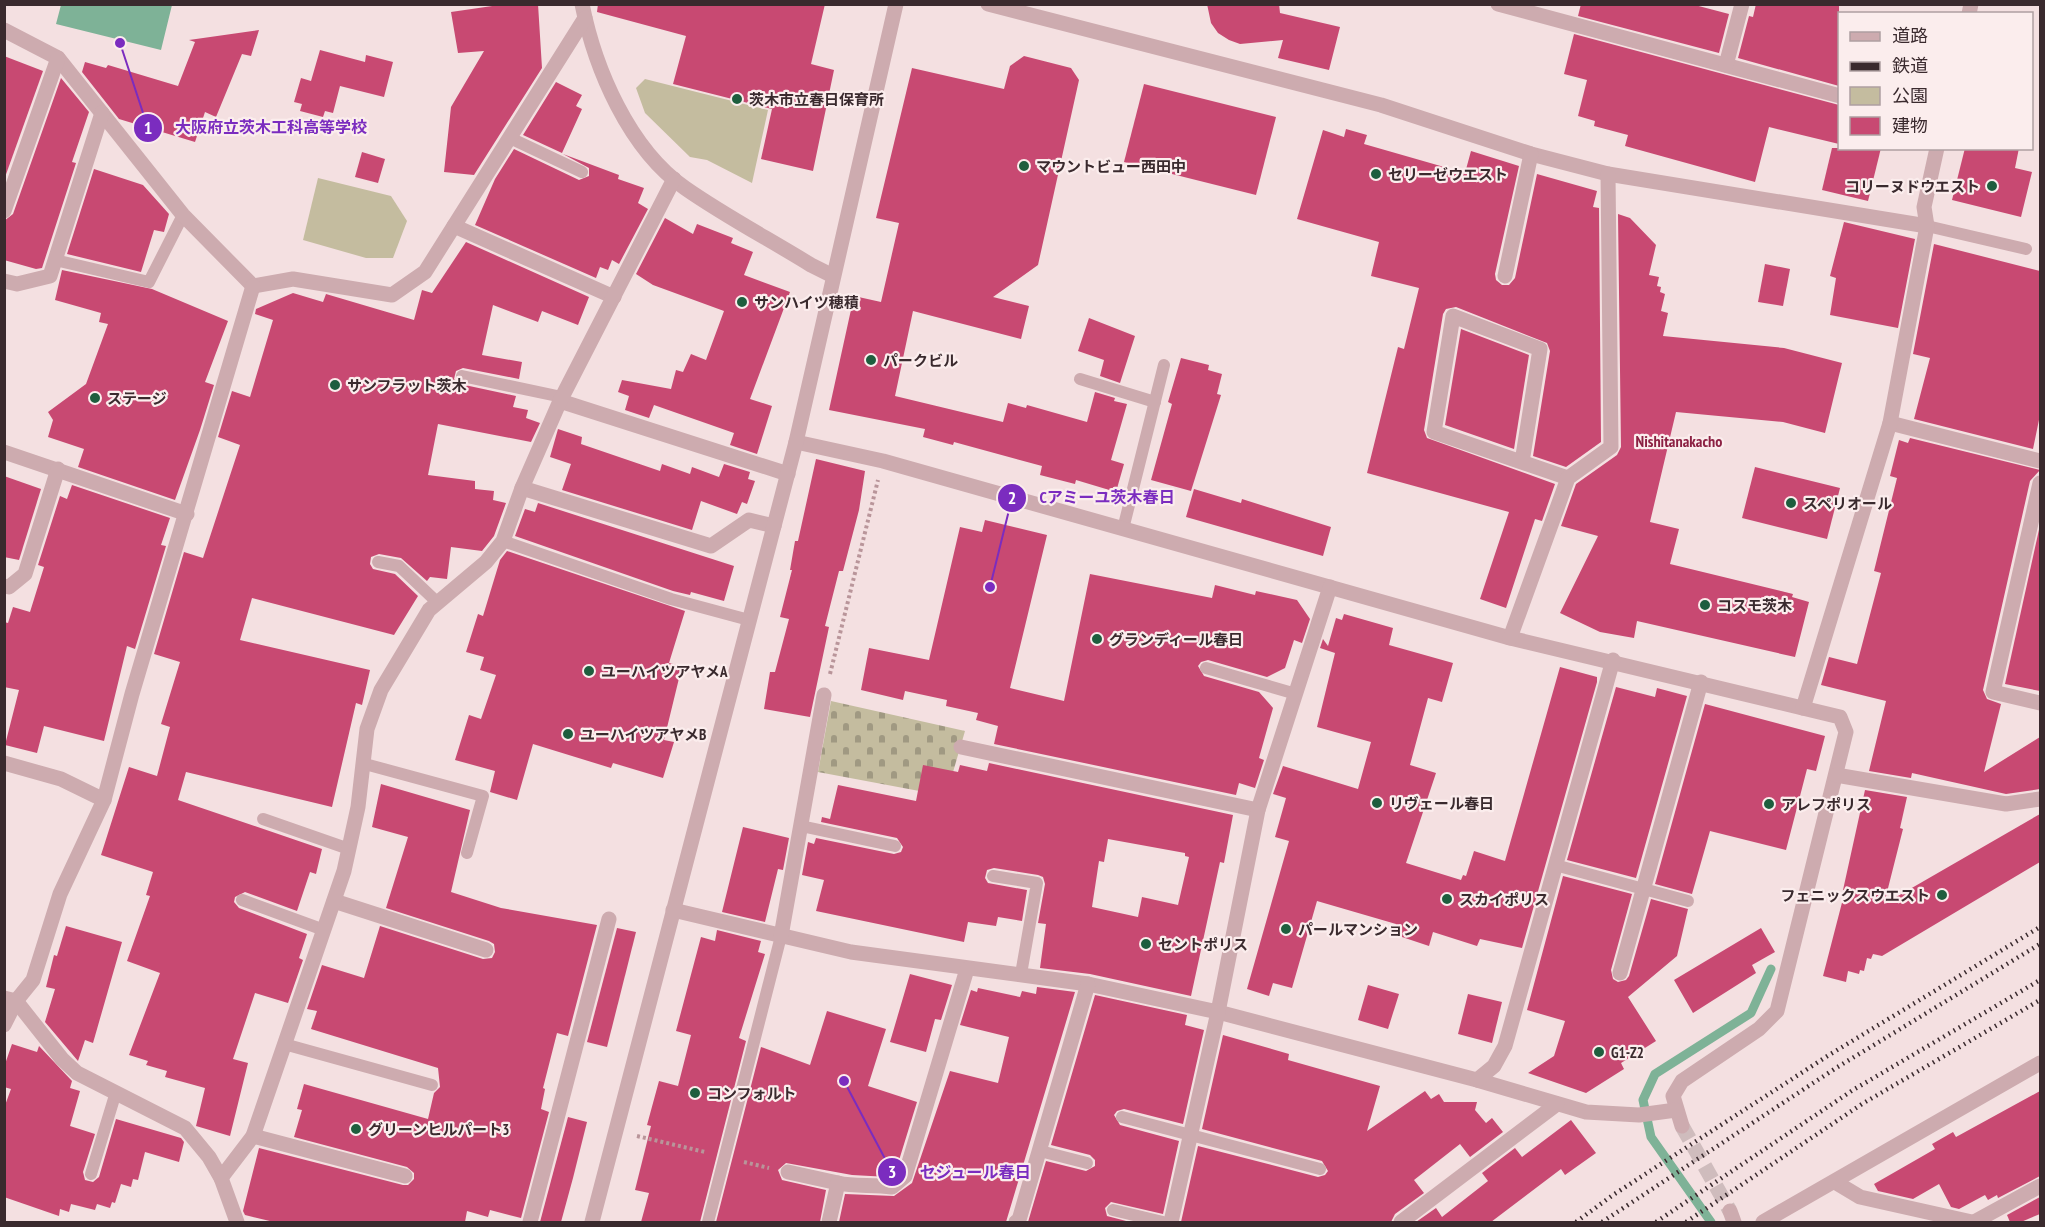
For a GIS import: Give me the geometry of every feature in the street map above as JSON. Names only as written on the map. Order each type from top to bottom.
[{"type":"street","points":[[592,1222],[796,442],[896,4]]},
{"type":"street","points":[[988,4],[1381,105],[1531,154],[1608,174],[1927,226]]},
{"type":"street","points":[[1498,4],[1838,96]]},
{"type":"street","points":[[1726,65],[1742,4]]},
{"type":"street","points":[[583,11],[607,82],[630,132],[674,179],[811,265],[833,276]]},
{"type":"street","points":[[254,286],[294,279],[392,296],[425,272],[510,138],[583,11]]},
{"type":"street","points":[[4,30],[58,58],[183,215],[254,286]]},
{"type":"street","points":[[4,211],[58,58]]},
{"type":"street","points":[[4,281],[17,284],[50,276],[102,113]]},
{"type":"street","points":[[1803,708],[1890,423],[1927,226],[1924,207],[1938,150]]},
{"type":"street","points":[[1505,276],[1531,154]]},
{"type":"street","points":[[1510,638],[1568,478],[1611,447],[1608,174]]},
{"type":"street","points":[[221,1178],[253,1136],[334,901],[349,849],[365,764],[367,729],[381,690],[429,610],[486,562],[503,541],[522,488],[561,399],[674,179]]},
{"type":"street","points":[[454,226],[614,297]]},
{"type":"street","points":[[4,1025],[10,1000],[33,980],[60,894],[104,800],[132,694],[254,286]]},
{"type":"street","points":[[1522,462],[1540,349],[1453,316],[1434,432],[1568,478]]},
{"type":"street","points":[[561,399],[788,474]]},
{"type":"street","points":[[1890,423],[2040,461]]},
{"type":"street","points":[[796,442],[883,461],[1510,638],[1613,660],[1840,717],[1846,732],[1777,1011],[1759,1029],[1682,1081],[1673,1096],[1682,1126]]},
{"type":"street","points":[[4,452],[187,514]]},
{"type":"street","points":[[4,586],[9,587],[25,574],[58,469]]},
{"type":"street","points":[[2040,483],[1993,692],[2040,704]]},
{"type":"street","points":[[522,488],[711,546],[749,520],[774,526]]},
{"type":"street","points":[[1171,1222],[1218,1012],[1258,810],[1330,587]]},
{"type":"street","points":[[1477,1080],[1494,1066],[1505,1046],[1613,660]]},
{"type":"street","points":[[1620,973],[1701,682]]},
{"type":"street","points":[[781,936],[824,695]]},
{"type":"street","points":[[961,747],[1258,810]]},
{"type":"street","points":[[4,763],[61,779],[104,800]]},
{"type":"street","points":[[1836,775],[2006,804],[2040,799]]},
{"type":"street","points":[[334,901],[486,950]]},
{"type":"street","points":[[672,910],[851,952],[1088,984],[1218,1012],[1477,1080],[1586,1112],[1640,1115],[1676,1110]]},
{"type":"street","points":[[530,1222],[609,919]]},
{"type":"street","points":[[788,1172],[852,1186],[863,1183],[892,1187],[905,1176],[967,969]]},
{"type":"street","points":[[1016,1222],[1020,1220],[1088,984]]},
{"type":"street","points":[[10,1000],[77,1073],[185,1128],[209,1157],[221,1178],[237,1222]]},
{"type":"street","points":[[1763,1222],[2039,1068]]},
{"type":"street","points":[[1401,1222],[1557,1104]]},
{"type":"street","points":[[253,1136],[405,1176]]},
{"type":"street","points":[[1835,1182],[1860,1197],[1934,1218],[1973,1222],[2040,1186]]},
{"type":"street","points":[[828,1222],[838,1183]]},
{"type":"lane","points":[[510,138],[582,172]]},
{"type":"lane","points":[[55,260],[150,282],[183,215]]},
{"type":"lane","points":[[1927,226],[2026,249]]},
{"type":"lane","points":[[1123,529],[1164,365]]},
{"type":"lane","points":[[462,376],[561,399]]},
{"type":"lane","points":[[1080,379],[1155,402]]},
{"type":"lane","points":[[503,541],[670,599],[748,620]]},
{"type":"lane","points":[[378,562],[399,566],[438,603]]},
{"type":"lane","points":[[1206,668],[1296,694]]},
{"type":"lane","points":[[365,764],[483,796],[467,853]]},
{"type":"lane","points":[[263,819],[349,849]]},
{"type":"lane","points":[[801,826],[895,846]]},
{"type":"lane","points":[[1556,865],[1688,902]]},
{"type":"lane","points":[[993,876],[1037,883],[1022,974]]},
{"type":"lane","points":[[242,900],[324,930]]},
{"type":"lane","points":[[708,1222],[781,936]]},
{"type":"lane","points":[[284,1044],[432,1085]]},
{"type":"lane","points":[[91,1174],[116,1092]]},
{"type":"lane","points":[[1122,1117],[1320,1169]]},
{"type":"lane","points":[[1040,1151],[1087,1163]]},
{"type":"lane","points":[[1113,1210],[1163,1222]]},
{"type":"path","points":[[824,695],[883,461]]},
{"type":"path","points":[[615,1131],[788,1172]]},
{"type":"green space","points":[[645,79],[768,110],[752,183],[707,160],[690,157],[645,113],[636,88]]},
{"type":"green space","points":[[318,178],[391,196],[407,221],[393,258],[366,258],[303,240]]},
{"type":"green space","points":[[831,701],[965,731],[946,796],[818,772]]},
{"type":"shaded area","points":[[61,4],[172,5],[161,50],[56,24]]},
{"type":"building","points":[[506,4],[538,4],[542,68],[474,175],[444,172],[451,107],[484,51],[458,53],[451,12]]},
{"type":"building","points":[[598,4],[825,4],[811,64],[834,70],[813,171],[761,159],[772,109],[673,84],[686,36],[597,12]]},
{"type":"building","points":[[1207,4],[1279,4],[1280,13],[1340,27],[1329,70],[1278,58],[1283,40],[1240,44],[1229,40],[1218,33],[1211,23]]},
{"type":"building","points":[[1581,4],[1691,4],[1729,14],[1719,53],[1578,16]]},
{"type":"building","points":[[1756,4],[1839,4],[1838,86],[1738,58],[1749,16],[1753,17]]},
{"type":"building","points":[[259,30],[251,56],[242,54],[216,117],[205,112],[195,142],[119,119],[82,72],[85,62],[106,68],[108,65],[178,86],[195,42],[189,40]]},
{"type":"building","points":[[1574,34],[1838,105],[1838,144],[1769,127],[1755,182],[1625,146],[1628,135],[1594,126],[1595,121],[1578,116],[1587,80],[1564,74]]},
{"type":"building","points":[[320,50],[365,62],[366,55],[393,62],[384,97],[340,86],[333,113],[325,111],[323,117],[300,111],[302,104],[294,102],[301,78],[311,81]]},
{"type":"building","points":[[4,56],[43,71],[4,180]]},
{"type":"building","points":[[1024,56],[1071,68],[1079,80],[1038,265],[993,297],[1029,306],[1021,339],[913,311],[895,396],[1003,422],[1008,403],[1026,408],[1027,405],[1087,422],[1095,392],[1115,398],[1114,401],[1127,404],[1111,460],[1124,464],[1116,492],[1076,480],[1075,484],[1040,475],[1042,466],[954,442],[953,445],[923,437],[925,429],[829,410],[854,296],[881,302],[899,223],[876,218],[912,68],[1004,89],[1010,66]]},
{"type":"building","points":[[61,78],[89,112],[72,162],[76,163],[42,268],[36,269],[4,260],[4,221],[13,214]]},
{"type":"building","points":[[556,82],[582,95],[576,106],[582,109],[562,153],[523,135]]},
{"type":"building","points":[[1144,84],[1276,117],[1256,195],[1124,162]]},
{"type":"building","points":[[1346,129],[1367,135],[1364,144],[1465,173],[1471,151],[1519,166],[1495,274],[1496,280],[1502,285],[1509,285],[1515,278],[1537,174],[1597,191],[1593,207],[1599,208],[1601,442],[1566,467],[1533,456],[1550,351],[1547,343],[1456,307],[1446,309],[1443,314],[1424,430],[1427,438],[1555,484],[1542,521],[1535,519],[1506,608],[1480,599],[1509,512],[1367,473],[1398,347],[1404,349],[1419,288],[1371,276],[1379,242],[1297,219],[1323,130],[1344,137]]},
{"type":"building","points":[[1832,148],[1881,150],[1868,201],[1822,190]]},
{"type":"building","points":[[514,149],[579,180],[589,176],[589,168],[563,154],[619,175],[618,179],[644,188],[638,203],[648,209],[619,264],[612,260],[608,270],[600,267],[596,278],[475,225],[495,179]]},
{"type":"building","name":"コリーヌドウエスト","points":[[1964,150],[2019,150],[2015,168],[2032,172],[2021,217],[1952,200]]},
{"type":"building","points":[[362,152],[385,159],[378,183],[355,177]]},
{"type":"building","points":[[94,169],[143,185],[169,214],[164,232],[154,230],[141,272],[67,254]]},
{"type":"building","points":[[1618,214],[1630,218],[1656,245],[1649,275],[1659,277],[1657,286],[1661,287],[1660,292],[1665,294],[1661,311],[1668,313],[1663,336],[1784,348],[1842,363],[1825,433],[1783,422],[1676,412],[1650,522],[1679,529],[1670,564],[1793,594],[1792,597],[1809,602],[1795,657],[1637,621],[1634,638],[1600,632],[1560,613],[1598,536],[1561,526],[1576,484],[1617,455],[1621,447]]},
{"type":"building","name":"サンハイツ穂積","points":[[665,218],[693,234],[697,224],[733,238],[731,243],[753,252],[744,275],[790,292],[750,399],[772,406],[757,454],[730,445],[734,433],[654,405],[649,418],[625,410],[629,396],[618,392],[622,380],[671,389],[676,370],[683,372],[691,354],[706,360],[724,311],[653,285],[636,274]]},
{"type":"building","points":[[1844,222],[1915,239],[1898,328],[1830,315],[1836,278],[1830,276]]},
{"type":"building","points":[[466,242],[589,297],[578,325],[542,311],[538,322],[493,305],[482,355],[522,362],[519,379],[463,368],[456,371],[454,379],[460,384],[516,396],[513,407],[528,410],[526,418],[540,423],[531,442],[438,424],[428,475],[475,481],[475,489],[494,491],[493,500],[506,503],[494,536],[482,551],[451,547],[447,579],[430,577],[427,581],[401,558],[379,554],[371,557],[370,564],[373,569],[395,574],[418,596],[394,635],[252,598],[240,640],[370,670],[362,705],[356,703],[332,807],[186,772],[178,800],[322,849],[316,874],[310,872],[297,911],[245,892],[235,897],[234,902],[239,908],[307,934],[299,958],[303,960],[288,1003],[255,993],[233,1059],[248,1063],[230,1136],[196,1126],[205,1088],[165,1077],[167,1071],[146,1065],[148,1061],[129,1055],[160,973],[127,961],[150,896],[146,895],[153,872],[101,855],[129,767],[157,776],[170,727],[161,724],[180,662],[154,654],[184,552],[203,558],[240,445],[218,437],[232,391],[250,397],[273,320],[255,314],[256,309],[293,293],[323,302],[326,294],[414,320],[422,290],[432,293]]},
{"type":"building","points":[[1934,244],[2040,271],[2040,415],[2033,449],[1914,419],[1930,358],[1913,354]]},
{"type":"building","points":[[1765,264],[1790,269],[1783,306],[1758,302]]},
{"type":"building","points":[[62,270],[152,289],[228,321],[205,382],[214,385],[175,500],[78,467],[84,449],[48,437],[53,420],[48,412],[86,384],[108,324],[99,322],[101,313],[55,300]]},
{"type":"building","points":[[1089,318],[1135,336],[1120,383],[1100,376],[1104,360],[1078,351]]},
{"type":"building","points":[[1461,329],[1529,355],[1514,449],[1445,425]]},
{"type":"building","points":[[1181,358],[1209,365],[1208,370],[1222,374],[1217,394],[1221,395],[1191,491],[1151,480],[1172,404],[1168,402]]},
{"type":"building","points":[[558,429],[582,437],[581,444],[660,471],[662,464],[690,474],[692,467],[719,477],[724,464],[750,472],[748,479],[755,481],[747,504],[742,502],[737,514],[701,501],[692,530],[562,490],[571,464],[550,457]]},
{"type":"building","points":[[1910,438],[2040,470],[2030,481],[1983,690],[1987,699],[2001,704],[1984,772],[2040,737],[2040,789],[2006,794],[1912,773],[1911,778],[1869,771],[1886,701],[1821,685],[1829,657],[1857,664],[1881,573],[1874,571],[1897,478],[1890,476],[1899,440],[1908,443]]},
{"type":"building","points":[[816,459],[865,471],[859,510],[843,571],[839,571],[825,626],[829,627],[810,717],[764,709],[770,672],[775,672],[789,619],[780,617],[792,570],[790,570],[795,541],[798,541]]},
{"type":"building","name":"スペリオール","points":[[1755,467],[1840,488],[1827,539],[1742,518]]},
{"type":"building","points":[[4,476],[41,489],[19,560],[4,557]]},
{"type":"building","points":[[72,485],[170,518],[161,545],[166,546],[135,649],[127,646],[104,741],[44,726],[37,753],[5,745],[19,690],[4,687],[4,622],[8,623],[13,607],[30,612],[44,567],[38,565],[60,496],[67,499]]},
{"type":"building","points":[[1194,489],[1241,503],[1242,499],[1331,527],[1323,556],[1186,517]]},
{"type":"building","points":[[538,503],[734,566],[724,601],[691,592],[690,595],[673,591],[515,536],[525,509],[535,512]]},
{"type":"building","points":[[985,520],[1047,535],[1010,688],[1064,701],[1090,574],[1212,598],[1215,585],[1255,595],[1256,591],[1297,600],[1310,619],[1302,643],[1294,640],[1285,668],[1267,677],[1208,660],[1201,662],[1198,666],[1204,676],[1259,692],[1273,708],[1259,758],[1264,760],[1255,788],[1239,783],[1236,795],[994,744],[998,726],[976,720],[978,713],[946,706],[947,700],[905,691],[903,700],[861,690],[869,648],[929,660],[960,527],[982,532]]},
{"type":"building","points":[[2040,525],[2040,691],[2005,684]]},
{"type":"building","points":[[507,551],[685,611],[669,663],[682,666],[664,740],[674,742],[663,778],[613,763],[611,768],[533,744],[517,800],[490,792],[495,771],[455,760],[469,715],[481,719],[496,675],[480,670],[484,657],[466,652],[478,614],[483,616],[500,560]]},
{"type":"building","points":[[1344,614],[1393,628],[1389,645],[1453,663],[1442,702],[1428,698],[1410,765],[1436,773],[1406,863],[1461,880],[1463,875],[1466,876],[1474,851],[1505,861],[1560,667],[1597,677],[1597,682],[1522,948],[1480,939],[1477,946],[1433,932],[1429,946],[1393,934],[1396,924],[1317,901],[1292,988],[1273,983],[1269,996],[1247,989],[1289,841],[1275,837],[1286,798],[1273,794],[1283,766],[1358,789],[1371,742],[1317,727],[1335,653],[1320,648],[1323,639],[1328,646],[1336,618],[1342,620]]},
{"type":"building","points":[[1616,687],[1655,697],[1657,688],[1687,696],[1636,878],[1567,860]]},
{"type":"building","points":[[1705,704],[1825,736],[1816,771],[1807,769],[1786,850],[1710,831],[1692,894],[1655,884]]},
{"type":"building","points":[[989,763],[1233,815],[1224,863],[1220,862],[1191,996],[1090,974],[1040,968],[1046,924],[1038,923],[1045,884],[1043,877],[1038,875],[994,868],[987,870],[985,878],[988,883],[1027,890],[1022,921],[998,917],[996,926],[968,922],[964,942],[816,911],[824,880],[802,875],[808,842],[814,844],[816,838],[894,854],[901,852],[903,847],[897,838],[821,822],[822,817],[830,819],[838,785],[916,801],[923,765],[958,772],[960,765],[987,771]],"holes":[[[1108,839],[1185,853],[1185,856],[1189,857],[1178,905],[1142,897],[1138,917],[1092,907],[1099,861],[1104,862]]]},
{"type":"building","points":[[381,784],[470,810],[451,892],[501,908],[597,925],[568,1036],[557,1033],[543,1088],[545,1089],[541,1109],[549,1112],[521,1218],[490,1210],[488,1217],[467,1211],[465,1222],[274,1222],[245,1215],[243,1211],[259,1148],[403,1185],[408,1185],[414,1179],[414,1173],[407,1167],[294,1137],[302,1110],[297,1109],[304,1084],[428,1119],[434,1093],[440,1087],[438,1068],[311,1029],[317,1011],[307,1009],[322,965],[364,978],[380,926],[483,959],[492,958],[495,952],[494,944],[489,941],[386,908],[408,837],[372,827]]},
{"type":"building","points":[[1865,790],[1907,797],[1900,828],[1903,829],[1884,904],[2040,814],[2040,862],[1882,956],[1873,954],[1871,959],[1867,958],[1864,971],[1860,970],[1859,974],[1848,971],[1846,982],[1823,976],[1845,891],[1843,890]]},
{"type":"building","points":[[743,827],[789,838],[783,870],[778,869],[765,922],[722,912]]},
{"type":"building","points":[[1563,876],[1632,894],[1611,970],[1613,979],[1618,982],[1626,980],[1629,976],[1651,899],[1688,909],[1677,956],[1628,997],[1656,1041],[1621,1063],[1624,1069],[1586,1093],[1528,1073],[1554,1056],[1565,1021],[1527,1010]]},
{"type":"building","points":[[66,926],[122,942],[93,1043],[85,1040],[78,1061],[45,1022],[55,989],[46,987],[54,955],[57,956]]},
{"type":"building","points":[[617,928],[636,932],[607,1047],[587,1042]]},
{"type":"building","points":[[1761,928],[1775,952],[1752,965],[1756,973],[1693,1013],[1674,980]]},
{"type":"building","points":[[717,930],[761,941],[758,952],[765,954],[739,1038],[746,1041],[700,1222],[641,1222],[649,1193],[635,1190],[651,1126],[647,1125],[659,1081],[678,1086],[691,1035],[676,1031],[701,937],[715,941]]},
{"type":"building","points":[[910,974],[952,985],[941,1020],[935,1019],[926,1052],[890,1042]]},
{"type":"building","points":[[1368,985],[1399,994],[1388,1029],[1358,1020]]},
{"type":"building","points":[[1037,987],[1075,992],[1006,1222],[839,1222],[845,1194],[894,1196],[912,1183],[950,1071],[998,1083],[1009,1037],[960,1025],[971,990],[977,992],[978,988],[1020,997],[1022,991],[1036,994]]},
{"type":"building","points":[[1468,994],[1502,1002],[1492,1043],[1458,1034]]},
{"type":"building","points":[[1095,995],[1187,1015],[1185,1025],[1204,1030],[1183,1124],[1124,1109],[1117,1111],[1114,1115],[1120,1125],[1179,1141],[1163,1214],[1111,1202],[1105,1208],[1107,1216],[1130,1222],[1028,1222],[1046,1161],[1086,1171],[1095,1166],[1095,1160],[1090,1155],[1051,1145]]},
{"type":"building","points":[[827,1011],[886,1029],[868,1086],[917,1102],[896,1170],[889,1177],[852,1175],[786,1163],[778,1170],[782,1180],[826,1190],[820,1222],[716,1222],[761,1047],[810,1065]]},
{"type":"building","points":[[1223,1035],[1289,1054],[1288,1060],[1380,1086],[1367,1131],[1425,1091],[1431,1099],[1439,1094],[1444,1102],[1477,1102],[1475,1110],[1486,1123],[1492,1118],[1503,1132],[1470,1157],[1460,1144],[1414,1180],[1424,1193],[1395,1214],[1391,1222],[1181,1222],[1198,1146],[1318,1177],[1325,1175],[1328,1171],[1322,1161],[1202,1129]]},
{"type":"building","points":[[12,1044],[37,1052],[39,1046],[72,1081],[70,1088],[80,1091],[70,1126],[95,1134],[83,1172],[85,1180],[93,1182],[99,1177],[116,1119],[181,1138],[184,1142],[179,1162],[145,1152],[138,1180],[133,1179],[131,1187],[121,1184],[115,1203],[112,1202],[110,1208],[97,1204],[95,1210],[71,1204],[69,1212],[60,1209],[59,1216],[4,1197],[4,1108],[11,1089],[4,1087],[4,1067]]},
{"type":"building","points":[[2040,1091],[2040,1176],[1998,1198],[1997,1195],[1988,1200],[1985,1195],[1959,1209],[1951,1207],[1939,1184],[1913,1199],[1878,1191],[1874,1184],[1935,1149],[1932,1144],[1953,1132],[1956,1137]]},
{"type":"building","points":[[568,1117],[587,1122],[573,1178],[561,1222],[540,1222]]},
{"type":"building","points":[[1571,1120],[1596,1153],[1565,1175],[1561,1169],[1491,1222],[1416,1222],[1436,1208],[1442,1217],[1488,1181],[1482,1173],[1515,1148],[1522,1157]]},
{"type":"building","points":[[2040,1197],[2040,1214],[2021,1222],[2010,1222],[2007,1215]]},
{"type":"waterway","points":[[1711,1222],[1651,1137],[1643,1100],[1655,1074],[1751,1013],[1771,969]]},
{"type":"tunnel","points":[[1682,1126],[1730,1211]]},
{"type":"railway","points":[[1576,1222],[1613,1195],[1829,1055],[2040,927]]},
{"type":"railway","points":[[1602,1222],[1836,1068],[2040,944]]},
{"type":"railway","points":[[1656,1222],[1853,1090],[2040,980]]},
{"type":"railway","points":[[1686,1222],[1862,1104],[2040,1000]]},
{"type":"place","name":"大阪府立茨木工科高等学校","points":[[120,43]]},
{"type":"place","name":"茨木市立春日保育所","points":[[737,99]]},
{"type":"place","name":"マウントビュー西田中","points":[[1024,166]]},
{"type":"place","name":"セリーゼウエスト","points":[[1376,174]]},
{"type":"place","name":"コリーヌドウエスト","points":[[1992,186]]},
{"type":"place","name":"サンハイツ穂積","points":[[742,302]]},
{"type":"place","name":"パークビル","points":[[871,360]]},
{"type":"place","name":"サンフラット茨木","points":[[335,385]]},
{"type":"place","name":"ステージ","points":[[95,398]]},
{"type":"place","name":"スペリオール","points":[[1791,503]]},
{"type":"place","name":"Cアミーユ茨木春日","points":[[990,587]]},
{"type":"place","name":"コスモ茨木","points":[[1705,605]]},
{"type":"place","name":"グランディール春日","points":[[1097,639]]},
{"type":"place","name":"ユーハイツアヤメA","points":[[589,671]]},
{"type":"place","name":"ユーハイツアヤメB","points":[[568,734]]},
{"type":"place","name":"リヴェール春日","points":[[1377,803]]},
{"type":"place","name":"アレフポリス","points":[[1769,804]]},
{"type":"place","name":"フェニックスウエスト","points":[[1942,895]]},
{"type":"place","name":"スカイポリス","points":[[1447,899]]},
{"type":"place","name":"パールマンション","points":[[1286,929]]},
{"type":"place","name":"セントポリス","points":[[1146,944]]},
{"type":"place","name":"G1-Z2","points":[[1599,1052]]},
{"type":"place","name":"セジュール春日","points":[[844,1081]]},
{"type":"place","name":"コンフォルト","points":[[695,1093]]},
{"type":"place","name":"グリーンヒルパート3","points":[[356,1129]]},
{"type":"district","name":"Nishitanakacho","points":[[1679,441]]}]
